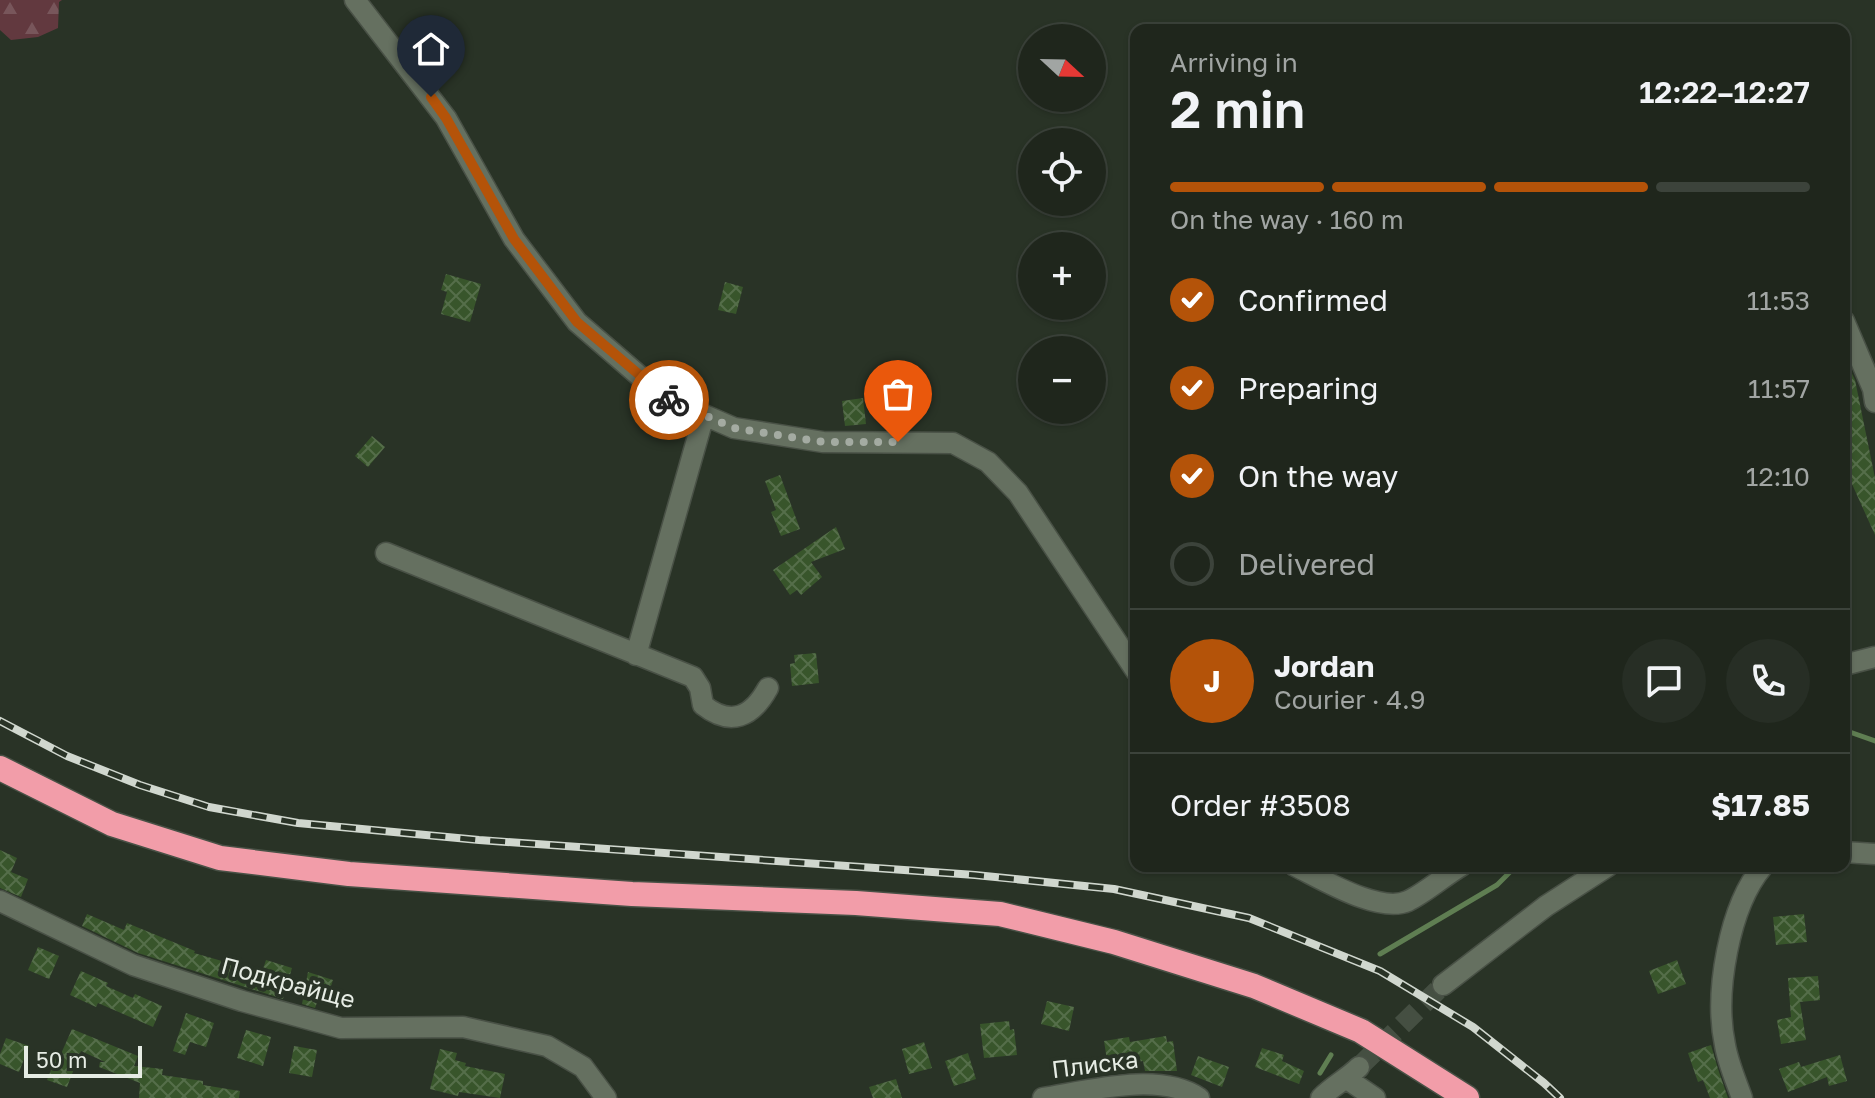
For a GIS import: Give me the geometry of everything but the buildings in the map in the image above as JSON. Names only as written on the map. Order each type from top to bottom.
[{"type":"highway","points":[[0,768],[112,824],[220,858],[364,876],[1000,914],[1114,942],[1254,986],[1361,1031],[1467,1098]]},
{"type":"street","points":[[355,0],[446,118],[514,239],[577,322],[665,398],[734,428],[823,442],[953,443],[988,462],[1018,493],[1130,662]]},
{"type":"street","points":[[1850,335],[1873,389],[1875,402]]},
{"type":"street","points":[[636,655],[704,415]]},
{"type":"street","points":[[386,553],[693,677],[700,688],[703,705],[714,713],[726,717],[745,715],[761,701],[768,688]]},
{"type":"street","points":[[1850,663],[1875,657]]},
{"type":"street","points":[[1850,852],[1875,854]]},
{"type":"street","points":[[1307,872],[1342,889],[1388,905],[1407,901],[1452,872]]},
{"type":"street","points":[[1443,985],[1546,906],[1599,872]]},
{"type":"street","points":[[1742,1098],[1724,1044],[1723,983],[1733,928],[1751,880],[1758,872]]},
{"type":"street","name":"Подкрайще","points":[[0,901],[133,965],[242,1001],[341,1028],[463,1027],[547,1046],[583,1067],[606,1098]]},
{"type":"street","points":[[1321,1098],[1353,1073],[1375,1098]]},
{"type":"street","name":"Плиска","points":[[1043,1098],[1155,1084],[1190,1092],[1199,1098]]},
{"type":"green space","points":[[0,0],[62,0],[59,2],[58,28],[38,37],[11,40],[0,30]]},
{"type":"waterway","points":[[1850,732],[1875,741]]},
{"type":"waterway","points":[[1380,954],[1497,885],[1510,872]]},
{"type":"waterway","points":[[1320,1073],[1331,1055]]},
{"type":"tunnel","points":[[1359,1067],[1443,985]]},
{"type":"railway","points":[[0,721],[67,756],[140,785],[209,807],[298,823],[479,840],[975,875],[1114,889],[1249,918],[1380,971],[1473,1027],[1560,1098]]},
{"type":"way so far","points":[[669,400],[734,428],[823,442],[898,442]]},
{"type":"route","points":[[431,97],[514,239],[577,322],[669,400]]}]
